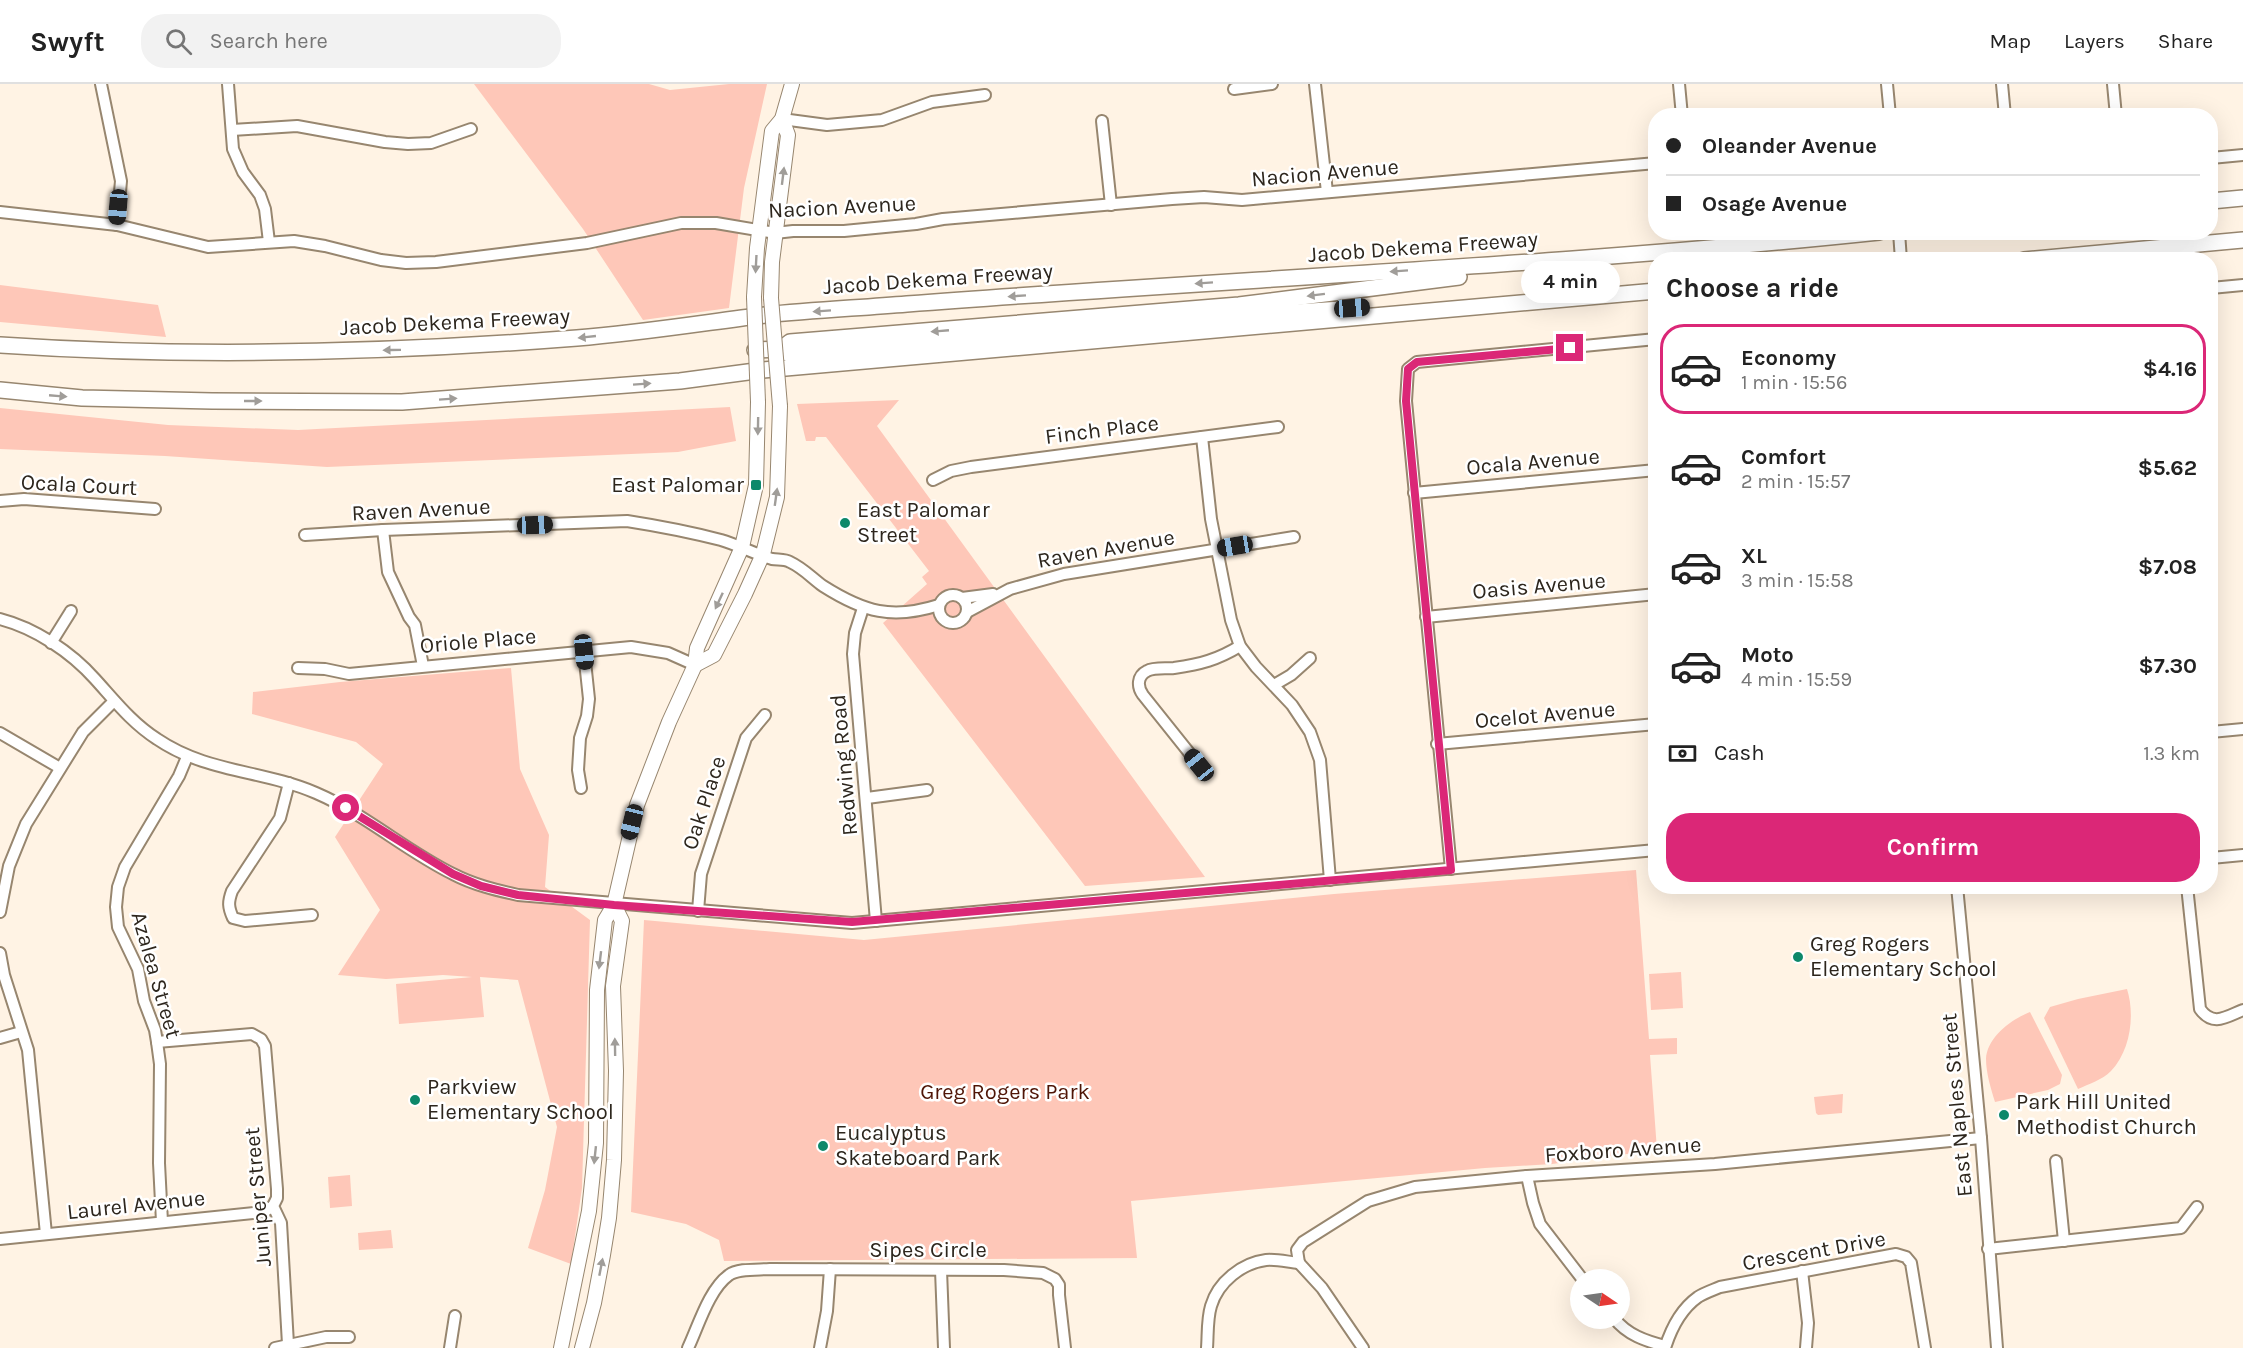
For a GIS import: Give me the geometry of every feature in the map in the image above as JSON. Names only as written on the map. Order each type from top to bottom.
[{"type":"highway","points":[[2218,200],[2243,198]]},
{"type":"highway","name":"Jacob Dekema Freeway","points":[[1669,252],[1798,240]]},
{"type":"highway","points":[[2112,252],[2243,240]]},
{"type":"highway","name":"Jacob Dekema Freeway","points":[[0,345],[101,352],[214,353],[405,349],[582,338],[771,315],[1075,291],[1648,254]]},
{"type":"highway","points":[[756,350],[778,349],[792,356],[916,339],[1239,305],[1604,258]]},
{"type":"highway","points":[[916,339],[1648,290]]},
{"type":"highway","points":[[3,391],[82,398],[402,402],[681,381],[763,370],[1648,290]]},
{"type":"main road","points":[[561,1348],[588,1214],[596,1143],[597,990],[605,920],[614,905],[637,805],[669,722],[695,665],[698,648],[742,548],[756,485],[758,402],[754,297],[759,231],[772,131],[782,119],[792,84]]},
{"type":"main road","points":[[695,665],[714,655],[745,594],[762,554],[777,497],[780,406],[778,349],[771,298],[772,262],[788,135],[782,119]]},
{"type":"main road","points":[[582,1348],[594,1302],[606,1238],[614,1160],[616,1071],[613,986],[622,921],[614,905]]},
{"type":"main road","points":[[588,1214],[598,1221],[606,1238]]},
{"type":"street","points":[[100,84],[121,181],[117,225]]},
{"type":"street","points":[[228,84],[233,150],[243,172],[261,195],[269,242]]},
{"type":"street","points":[[1234,89],[1272,84]]},
{"type":"street","points":[[1315,84],[1327,192]]},
{"type":"street","points":[[1679,84],[1681,108]]},
{"type":"street","points":[[1887,84],[1889,108]]},
{"type":"street","points":[[2002,84],[2004,108]]},
{"type":"street","points":[[2113,84],[2115,108]]},
{"type":"street","points":[[782,119],[827,125],[882,120],[932,103],[985,95]]},
{"type":"street","points":[[1102,121],[1111,205]]},
{"type":"street","points":[[232,130],[297,126],[408,144],[432,143],[471,129]]},
{"type":"street","points":[[2218,157],[2243,155]]},
{"type":"street","name":"Nacion Avenue","points":[[0,212],[117,225],[208,247],[269,242],[311,243],[381,260],[406,263],[436,262],[587,243],[681,223],[716,223],[775,234],[793,231],[844,231],[943,219],[1204,198],[1242,200],[1648,164]]},
{"type":"street","points":[[2218,287],[2243,285]]},
{"type":"street","points":[[1451,870],[1437,744],[1406,401],[1408,369],[1417,362],[1648,340]]},
{"type":"street","name":"Finch Place","points":[[933,480],[951,471],[971,466],[1278,427]]},
{"type":"street","points":[[1202,437],[1217,549],[1231,620],[1240,646],[1292,705],[1310,732],[1320,760],[1330,879]]},
{"type":"street","name":"Ocala Avenue","points":[[1414,493],[1648,471]]},
{"type":"street","name":"Ocala Court","points":[[0,501],[24,499],[155,509]]},
{"type":"street","name":"Raven Avenue","points":[[305,536],[383,530],[627,521],[667,527],[762,554],[772,559],[788,561],[804,569],[822,585],[863,608],[916,613],[943,619]]},
{"type":"street","points":[[383,530],[388,572],[415,625],[423,666]]},
{"type":"street","name":"Raven Avenue","points":[[967,612],[1003,592],[1029,582],[1064,574],[1294,537]]},
{"type":"street","name":"Raven Avenue","points":[[962,598],[1003,592]]},
{"type":"street","points":[[956,595],[962,598],[966,603],[965,617],[957,622],[948,622],[943,619],[939,605],[947,596],[956,595]]},
{"type":"street","name":"Oasis Avenue","points":[[1426,617],[1648,595]]},
{"type":"street","name":"Raven Avenue","points":[[916,613],[939,605]]},
{"type":"street","name":"Redwing Road","points":[[863,608],[855,633],[853,654],[876,921]]},
{"type":"street","points":[[51,643],[71,610]]},
{"type":"street","points":[[0,619],[38,634],[51,643],[94,677],[135,723],[157,740],[187,757],[228,770],[289,783],[334,801],[453,874],[481,886],[518,895],[614,905],[852,922],[1648,851]]},
{"type":"street","points":[[1199,765],[1143,695],[1139,687],[1140,679],[1147,671],[1202,664],[1219,658],[1240,646]]},
{"type":"street","name":"Oriole Place","points":[[298,668],[325,669],[349,674],[631,647],[668,653],[695,665]]},
{"type":"street","points":[[581,788],[578,770],[580,738],[589,699],[584,652]]},
{"type":"street","points":[[1274,685],[1292,675],[1310,658]]},
{"type":"street","points":[[0,912],[5,880],[20,837],[82,732],[114,701]]},
{"type":"street","name":"Oak Place","points":[[698,911],[701,874],[746,738],[765,716]]},
{"type":"street","name":"Ocelot Avenue","points":[[1437,744],[1648,725]]},
{"type":"street","points":[[2218,731],[2243,729]]},
{"type":"street","points":[[0,733],[60,768]]},
{"type":"street","name":"Azalea Street","points":[[162,1222],[159,1163],[160,1064],[157,1042],[144,1001],[138,969],[118,927],[117,897],[125,867],[179,776],[187,757]]},
{"type":"street","points":[[289,783],[280,818],[232,891],[228,908],[233,918],[245,921],[312,915]]},
{"type":"street","points":[[867,798],[927,790]]},
{"type":"street","points":[[2218,857],[2243,855]]},
{"type":"street","name":"East Naples Street","points":[[1958,894],[1981,1138],[1997,1348]]},
{"type":"street","points":[[2188,894],[2200,1009],[2206,1016],[2218,1020],[2243,1010]]},
{"type":"street","points":[[0,953],[2,968],[28,1050],[46,1234]]},
{"type":"street","points":[[0,1038],[21,1032]]},
{"type":"street","name":"Juniper Street","points":[[157,1042],[252,1034],[261,1039],[265,1046],[277,1189],[277,1198],[273,1206],[281,1223],[288,1344]]},
{"type":"street","name":"Foxboro Avenue","points":[[1299,1263],[1297,1250],[1304,1242],[1368,1201],[1415,1187],[1527,1176],[1715,1164],[1981,1138]]},
{"type":"street","points":[[2056,1161],[2064,1241]]},
{"type":"street","points":[[1527,1176],[1540,1224],[1575,1269]]},
{"type":"street","name":"Laurel Avenue","points":[[0,1239],[264,1212],[273,1206]]},
{"type":"street","points":[[1988,1249],[2181,1228],[2197,1207]]},
{"type":"street","name":"Crescent Drive","points":[[1665,1347],[1673,1325],[1698,1297],[1720,1287],[1896,1254],[1905,1257],[1911,1263],[1925,1348]]},
{"type":"street","points":[[1207,1348],[1210,1308],[1218,1291],[1230,1277],[1244,1267],[1269,1260],[1299,1263],[1322,1288],[1363,1348]]},
{"type":"street","name":"Sipes Circle","points":[[688,1348],[709,1300],[729,1275],[735,1272],[770,1269],[1004,1270],[1043,1273],[1059,1285],[1065,1348]]},
{"type":"street","points":[[820,1348],[827,1311],[830,1269]]},
{"type":"street","points":[[941,1270],[944,1348]]},
{"type":"street","points":[[1802,1271],[1808,1323],[1806,1348]]},
{"type":"street","points":[[450,1348],[455,1316]]},
{"type":"street","points":[[1626,1329],[1642,1339],[1665,1347]]},
{"type":"street","points":[[275,1348],[326,1337],[349,1337]]},
{"type":"green space","points":[[474,84],[649,84],[670,90],[729,84],[767,84],[744,188],[729,308],[643,320],[583,229]]},
{"type":"green space","points":[[0,285],[158,305],[166,337],[0,322]]},
{"type":"green space","points":[[899,400],[877,426],[1205,877],[1085,886],[883,623],[927,584],[922,577],[929,571],[826,437],[816,437],[815,441],[806,441],[797,404]]},
{"type":"green space","points":[[730,407],[736,441],[678,452],[327,467],[165,456],[0,449],[0,408],[168,425],[298,430]]},
{"type":"green space","points":[[511,668],[520,769],[549,835],[545,887],[590,920],[582,1188],[571,1264],[528,1248],[545,1190],[557,1127],[518,980],[480,977],[484,1017],[399,1024],[396,984],[472,977],[443,975],[386,979],[338,975],[380,910],[335,837],[383,764],[356,742],[252,714],[253,692],[340,682]]},
{"type":"green space","name":"Greg Rogers Park","points":[[1636,870],[1649,1039],[1677,1038],[1677,1054],[1650,1055],[1657,1150],[1552,1164],[1485,1168],[1131,1201],[1137,1258],[724,1261],[719,1240],[686,1224],[631,1212],[644,920],[864,940],[1334,894]]},
{"type":"green space","points":[[1681,972],[1683,1008],[1651,1010],[1649,974]]},
{"type":"green space","points":[[2127,989],[2131,1020],[2130,1032],[2123,1053],[2111,1071],[2095,1082],[2078,1089],[2044,1018],[2050,1007]]},
{"type":"green space","points":[[2030,1012],[2062,1075],[2060,1084],[2048,1090],[1995,1102],[1987,1070],[1987,1051],[2002,1030]]},
{"type":"green space","points":[[1843,1094],[1842,1113],[1818,1115],[1816,1113],[1814,1097]]},
{"type":"green space","points":[[350,1175],[352,1206],[330,1208],[328,1177]]},
{"type":"green space","points":[[391,1230],[393,1248],[359,1250],[358,1233]]},
{"type":"place","name":"East Palomar","points":[[756,485]]},
{"type":"place","name":"East Palomar Street","points":[[845,523]]},
{"type":"place","name":"Greg Rogers Elementary School","points":[[1798,957]]},
{"type":"place","name":"Parkview Elementary School","points":[[415,1100]]},
{"type":"place","name":"Park Hill United Methodist Church","points":[[2004,1115]]},
{"type":"place","name":"Eucalyptus Skateboard Park","points":[[823,1146]]},
{"type":"route","points":[[346,808],[453,874],[481,886],[518,895],[614,905],[852,922],[1451,870],[1437,744],[1406,401],[1408,369],[1417,362],[1570,348]]}]
